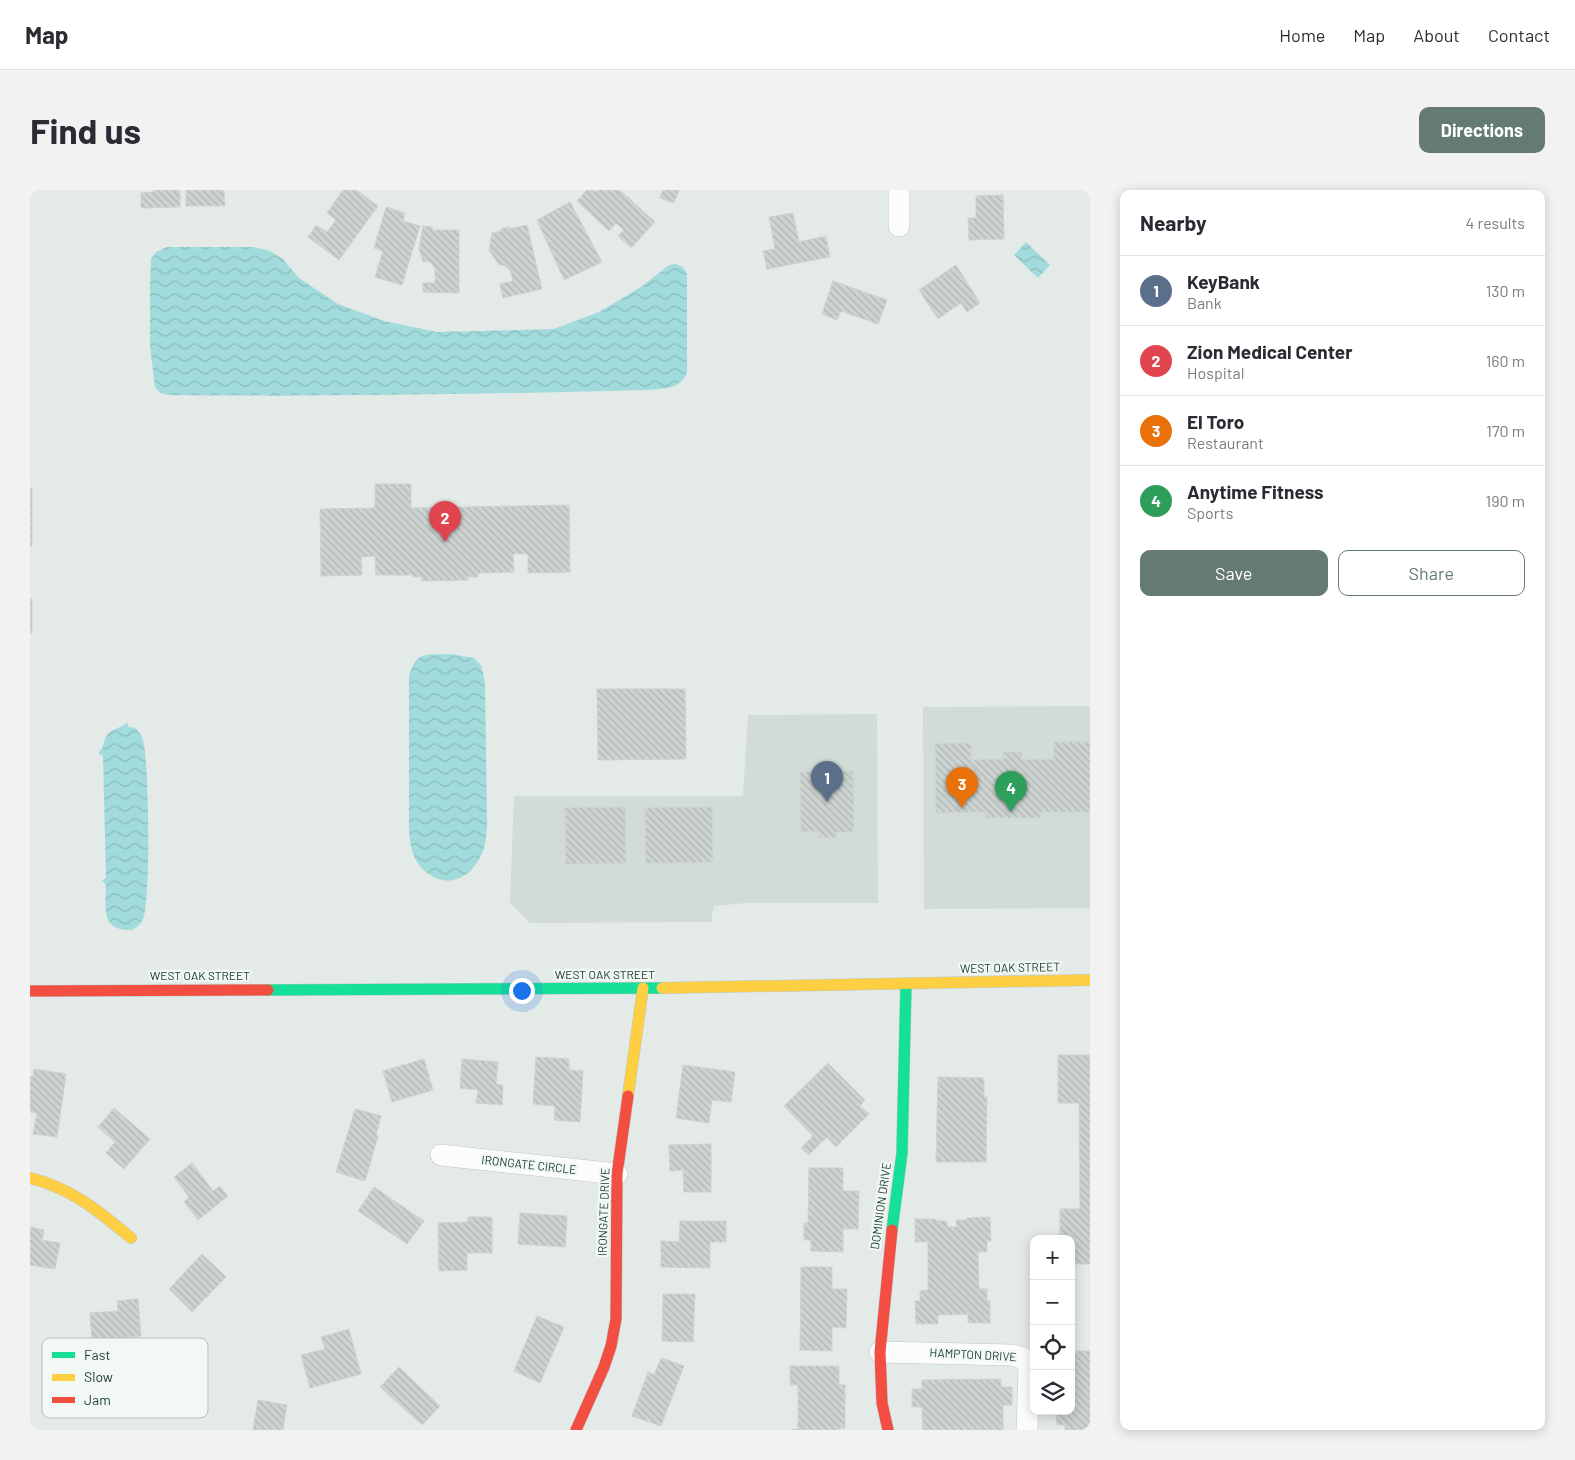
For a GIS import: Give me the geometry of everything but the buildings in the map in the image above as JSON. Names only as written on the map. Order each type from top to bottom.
[{"type":"main road","name":"WEST OAK STREET","points":[[30,991],[643,988],[1090,980]]},
{"type":"main road","name":"DOMINION DRIVE","points":[[888,1430],[882,1403],[880,1352],[890,1241],[902,1153],[906,984]]},
{"type":"main road","name":"IRONGATE DRIVE","points":[[576,1430],[604,1367],[611,1346],[616,1319],[617,1174],[643,988]]},
{"type":"main road","points":[[30,1178],[41,1180],[64,1190],[92,1205],[131,1238]]},
{"type":"street","points":[[899,190],[899,226]]},
{"type":"street","name":"IRONGATE CIRCLE","points":[[442,1155],[617,1174]]},
{"type":"street","name":"HAMPTON DRIVE","points":[[880,1352],[1012,1355],[1023,1358],[1029,1367],[1027,1430]]},
{"type":"shaded area","points":[[1090,706],[1090,908],[924,909],[923,707]]},
{"type":"shaded area","points":[[877,714],[878,903],[746,903],[714,906],[711,922],[530,923],[510,903],[514,796],[743,796],[748,715]]},
{"type":"water","points":[[1026,242],[1050,265],[1038,278],[1014,255]]},
{"type":"water","points":[[167,247],[254,247],[270,251],[283,259],[299,278],[338,304],[384,321],[437,332],[554,329],[599,312],[641,287],[669,265],[676,264],[683,267],[687,274],[687,372],[684,378],[676,385],[648,390],[408,395],[168,395],[160,393],[155,387],[150,346],[151,259],[156,252]]},
{"type":"water","points":[[451,654],[474,658],[481,665],[485,682],[487,828],[484,848],[478,861],[464,876],[456,880],[447,881],[429,874],[420,866],[415,858],[411,844],[409,829],[409,676],[415,662],[419,658],[429,655]]},
{"type":"water","points":[[127,723],[129,727],[135,728],[138,731],[143,740],[147,775],[148,861],[146,908],[143,919],[131,930],[113,926],[107,915],[106,885],[102,880],[106,878],[103,756],[99,754],[108,734]]},
{"type":"traffic: fast","points":[[892,1230],[902,1153],[906,984]]},
{"type":"traffic: fast","points":[[268,990],[662,988]]},
{"type":"traffic: slow","points":[[662,988],[1090,980]]},
{"type":"traffic: slow","points":[[628,1096],[643,988]]},
{"type":"traffic: slow","points":[[30,1178],[45,1182],[71,1194],[96,1210],[131,1238]]},
{"type":"traffic: jam","points":[[30,991],[268,990]]},
{"type":"traffic: jam","points":[[576,1430],[604,1367],[611,1346],[616,1319],[617,1174],[628,1096]]},
{"type":"traffic: jam","points":[[888,1430],[882,1403],[880,1352],[892,1230]]},
{"type":"place","name":"Zion Medical Center","points":[[445,542]]},
{"type":"place","name":"KeyBank","points":[[827,802]]},
{"type":"place","name":"El Toro","points":[[962,808]]},
{"type":"place","name":"Anytime Fitness","points":[[1011,812]]}]
